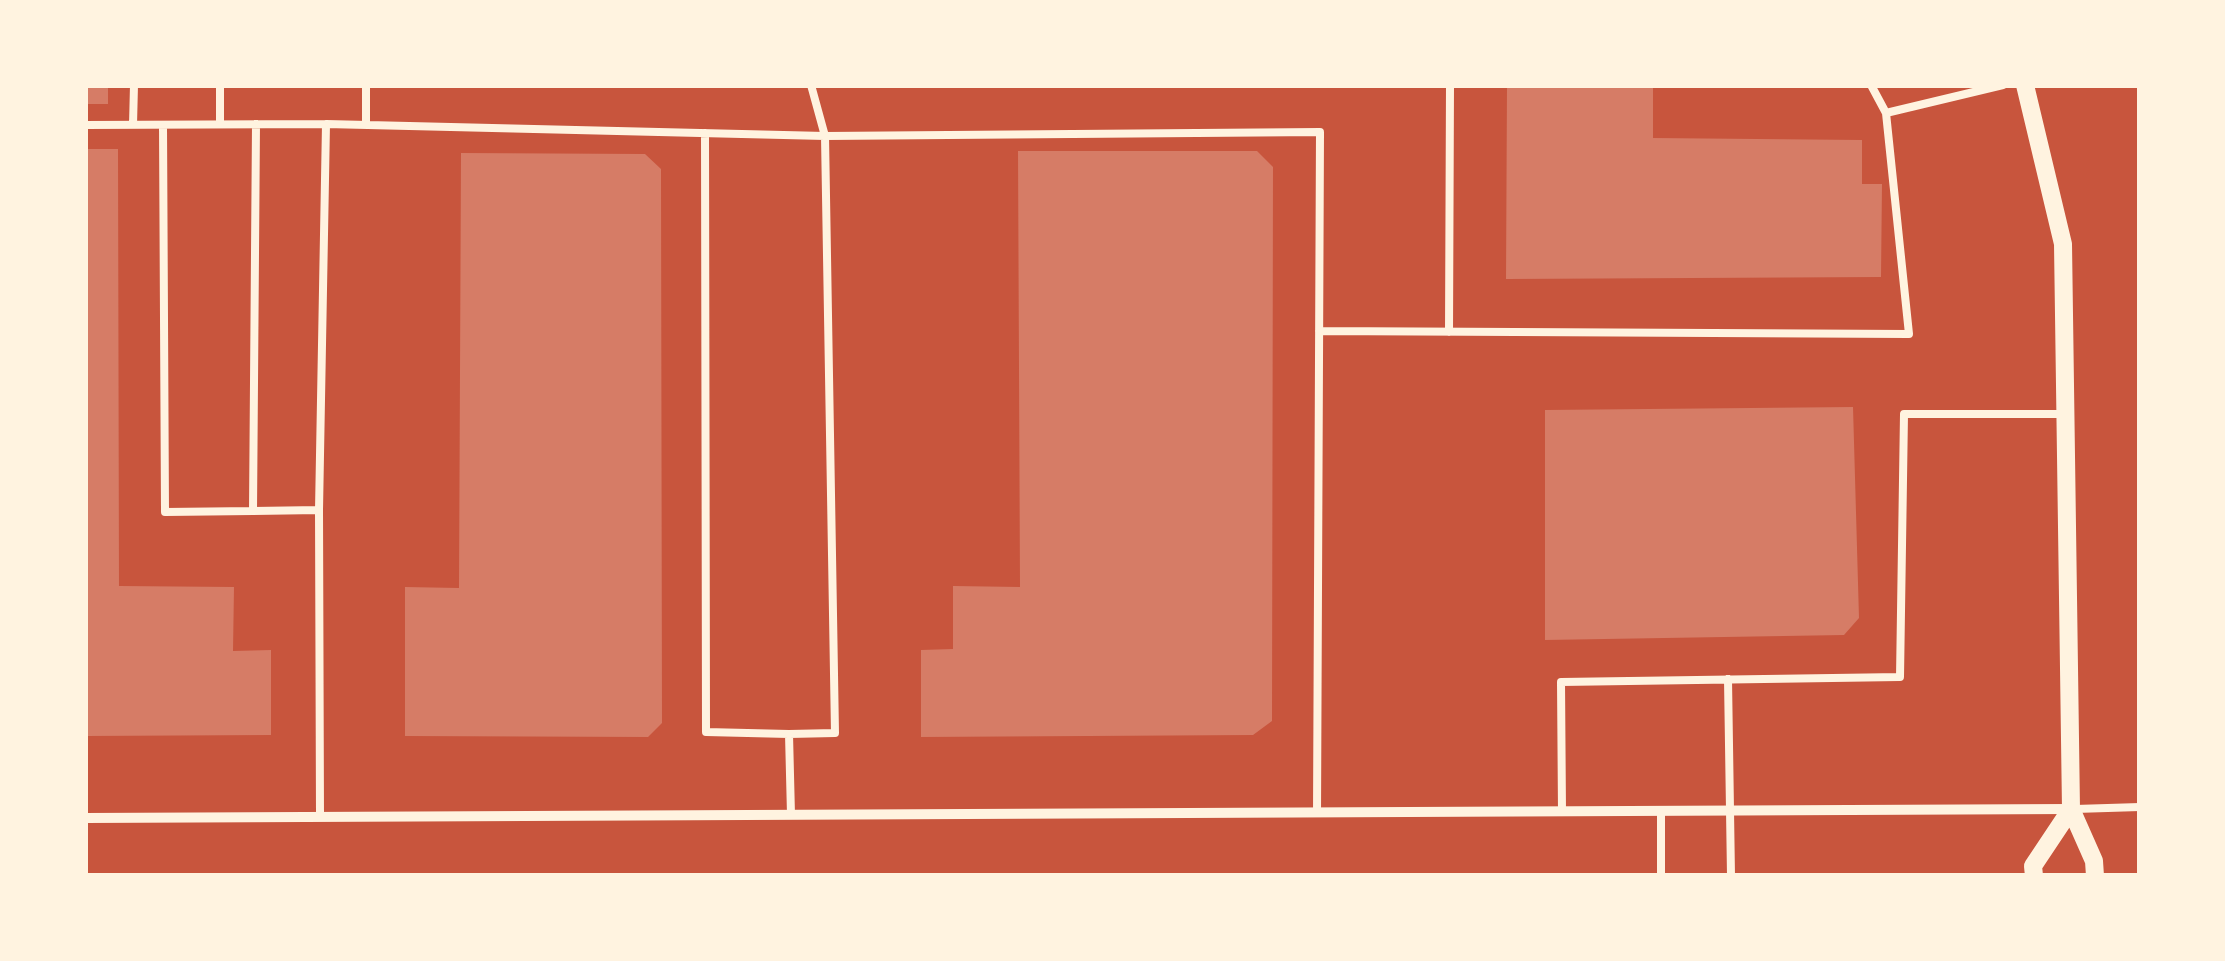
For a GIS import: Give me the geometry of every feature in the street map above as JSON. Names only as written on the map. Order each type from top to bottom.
[{"type":"street","points":[[2025,85],[2063,244],[2072,809],[2094,861],[2095,876]]},
{"type":"street","points":[[85,818],[2072,809]]},
{"type":"street","points":[[2034,876],[2033,866],[2072,809]]},
{"type":"lane","points":[[134,85],[134,125]]},
{"type":"lane","points":[[220,85],[220,124]]},
{"type":"lane","points":[[366,85],[366,125]]},
{"type":"lane","points":[[705,133],[706,732],[835,733],[824,136],[811,85]]},
{"type":"lane","points":[[1449,332],[1450,85]]},
{"type":"lane","points":[[1319,331],[1908,334],[1886,113],[1871,85]]},
{"type":"lane","points":[[1886,113],[2003,85]]},
{"type":"lane","points":[[253,511],[256,124]]},
{"type":"lane","points":[[85,126],[326,124],[824,136],[1320,132],[1317,813]]},
{"type":"lane","points":[[320,817],[319,510],[326,124]]},
{"type":"lane","points":[[163,126],[164,512],[319,510]]},
{"type":"lane","points":[[1562,812],[1561,682],[1900,677],[1904,414],[2066,414]]},
{"type":"lane","points":[[1728,679],[1731,876]]},
{"type":"lane","points":[[789,734],[792,815]]},
{"type":"lane","points":[[2072,809],[2140,808]]},
{"type":"lane","points":[[1661,811],[1661,876]]},
{"type":"building","points":[[85,85],[108,85],[108,104],[85,104]]},
{"type":"building","points":[[1507,85],[1653,85],[1653,138],[1862,140],[1862,184],[1882,184],[1881,277],[1506,279]]},
{"type":"building","points":[[85,149],[118,149],[119,586],[234,587],[233,651],[271,650],[271,735],[85,736]]},
{"type":"building","points":[[1018,151],[1257,151],[1273,167],[1272,721],[1253,735],[921,737],[921,650],[953,649],[953,586],[1020,587]]},
{"type":"building","points":[[461,153],[645,154],[661,169],[662,723],[648,737],[405,736],[405,587],[459,588]]},
{"type":"building","points":[[1853,407],[1859,618],[1844,635],[1545,640],[1545,410]]}]
